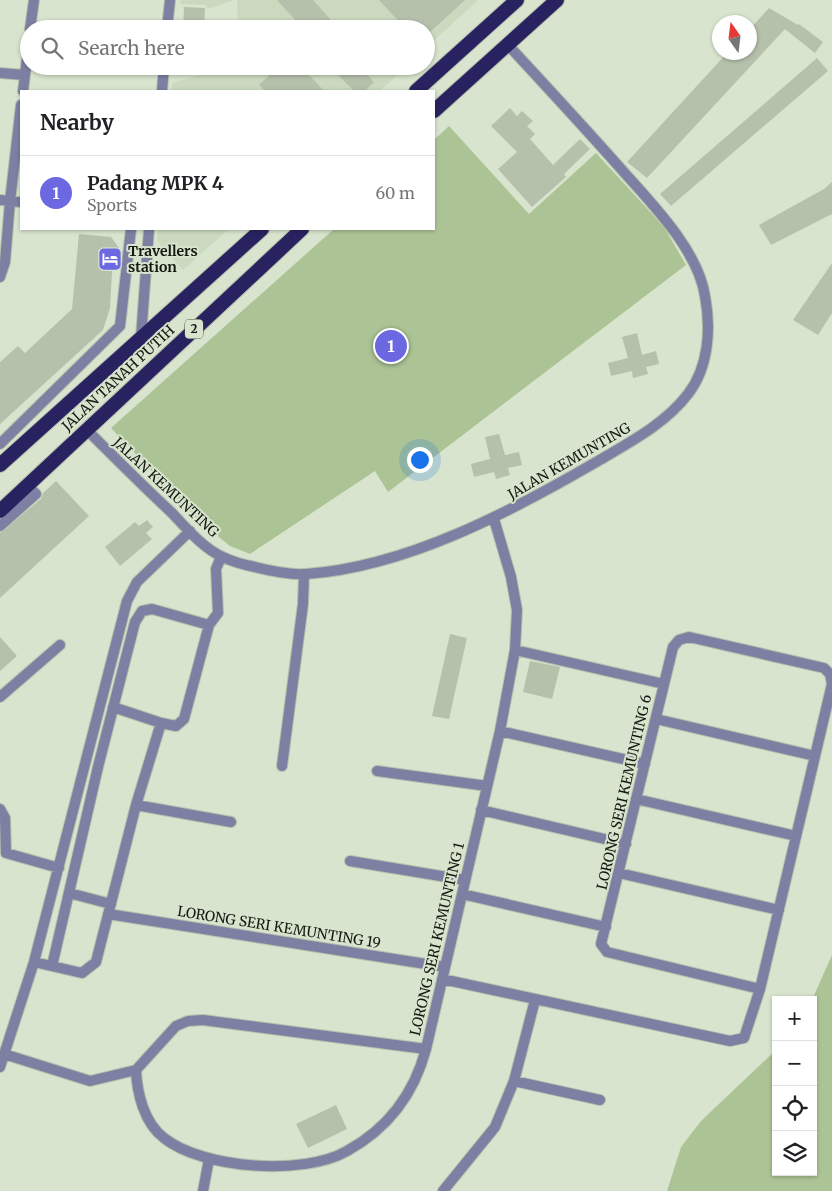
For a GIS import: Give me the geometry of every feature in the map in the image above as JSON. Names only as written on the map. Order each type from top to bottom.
[{"type":"highway","points":[[435,74],[517,0]]},
{"type":"highway","points":[[435,110],[557,0]]},
{"type":"highway","points":[[417,90],[434,75]]},
{"type":"highway","name":"JALAN TANAH PUTIH","points":[[0,465],[261,230]]},
{"type":"highway","name":"JALAN TANAH PUTIH","points":[[0,511],[32,490],[87,430],[301,230]]},
{"type":"street","points":[[31,20],[34,0]]},
{"type":"street","points":[[168,20],[170,0]]},
{"type":"street","name":"JALAN KEMUNTING","points":[[87,430],[190,531],[221,556],[253,567],[304,574],[392,556],[494,519],[549,491],[651,429],[674,409],[689,394],[698,378],[704,361],[708,326],[705,293],[698,274],[678,238],[598,143],[508,45]]},
{"type":"street","points":[[0,73],[20,75]]},
{"type":"street","points":[[23,90],[25,75]]},
{"type":"street","points":[[162,90],[163,75]]},
{"type":"street","points":[[0,277],[6,262],[5,201],[20,111]]},
{"type":"street","points":[[5,201],[20,202]]},
{"type":"street","points":[[0,444],[61,386],[121,324],[131,230]]},
{"type":"street","points":[[141,337],[149,230]]},
{"type":"street","points":[[61,386],[75,399]]},
{"type":"street","points":[[0,526],[32,490]]},
{"type":"street","name":"LORONG SERI KEMUNTING 1","points":[[136,1070],[137,1089],[144,1108],[163,1138],[182,1149],[209,1158],[260,1165],[290,1166],[322,1161],[346,1152],[383,1126],[398,1108],[420,1069],[426,1049],[500,731],[515,650],[517,610],[511,577],[494,519]]},
{"type":"street","points":[[0,1067],[34,962],[127,601],[137,582],[190,531]]},
{"type":"street","points":[[113,707],[176,726],[184,719],[209,625],[218,613],[216,569],[221,556]]},
{"type":"street","points":[[282,766],[303,604],[304,574]]},
{"type":"street","points":[[52,966],[135,622],[142,611],[152,609],[209,625]]},
{"type":"street","name":"LORONG SERI KEMUNTING 6","points":[[760,989],[607,952],[601,944],[673,647],[679,640],[689,637],[824,668],[830,674],[832,684]]},
{"type":"street","points":[[0,697],[60,644]]},
{"type":"street","points":[[515,650],[664,684]]},
{"type":"street","points":[[442,979],[735,1042],[744,1038],[760,989],[832,684]]},
{"type":"street","points":[[656,719],[815,756]]},
{"type":"street","points":[[34,962],[82,973],[96,962],[136,805],[161,723]]},
{"type":"street","points":[[500,731],[645,764]]},
{"type":"street","points":[[377,771],[487,786]]},
{"type":"street","points":[[636,799],[796,836]]},
{"type":"street","points":[[136,805],[231,822]]},
{"type":"street","points":[[0,809],[4,818],[6,853],[59,868]]},
{"type":"street","points":[[481,810],[626,844]]},
{"type":"street","points":[[350,861],[465,880]]},
{"type":"street","points":[[619,873],[779,910]]},
{"type":"street","name":"LORONG SERI KEMUNTING 19","points":[[69,893],[110,909],[444,967]]},
{"type":"street","points":[[462,894],[606,927]]},
{"type":"street","points":[[444,1191],[495,1127],[514,1081],[535,1000]]},
{"type":"street","points":[[4,1054],[90,1081],[136,1070],[176,1026],[188,1021],[203,1020],[426,1049]]},
{"type":"street","points":[[514,1081],[600,1100]]},
{"type":"street","points":[[203,1191],[209,1158]]},
{"type":"shaded area","points":[[181,0],[234,0],[208,9],[206,5],[180,4]]},
{"type":"shaded area","points":[[237,0],[478,0],[435,40],[435,20],[238,20]]},
{"type":"shaded area","points":[[200,75],[397,75],[381,90],[171,90],[172,83]]},
{"type":"shaded area","points":[[158,230],[228,230],[183,270],[157,241]]},
{"type":"green space","points":[[449,126],[529,214],[596,153],[664,227],[686,265],[388,492],[375,471],[250,554],[230,546],[199,521],[111,428],[333,230],[435,230],[435,139]]},
{"type":"green space","points":[[832,955],[832,1191],[667,1191],[681,1147],[701,1121],[772,1054],[772,1176],[817,1176],[817,996],[814,996]]},
{"type":"building","points":[[277,0],[313,0],[331,20],[295,20]]},
{"type":"building","points":[[379,0],[465,0],[435,28],[435,20],[398,20]]},
{"type":"building","points":[[184,7],[205,8],[204,20],[183,20]]},
{"type":"building","points":[[769,8],[799,24],[823,42],[815,53],[785,29],[757,59],[757,21]]},
{"type":"building","points":[[817,58],[828,71],[671,206],[660,194]]},
{"type":"building","points":[[721,60],[756,60],[647,178],[627,162]]},
{"type":"building","points":[[270,75],[309,75],[323,90],[264,90],[259,85]]},
{"type":"building","points":[[338,75],[367,75],[374,82],[366,90],[353,90]]},
{"type":"building","points":[[510,108],[517,116],[522,111],[533,121],[527,126],[535,134],[530,139],[553,165],[580,139],[590,149],[564,174],[566,177],[532,207],[498,169],[517,152],[491,126]]},
{"type":"building","points":[[832,182],[832,214],[771,245],[759,225],[824,189]]},
{"type":"building","points":[[79,234],[111,237],[119,248],[119,254],[113,254],[110,308],[103,330],[0,424],[0,362],[18,346],[25,353],[72,309]]},
{"type":"building","points":[[832,263],[832,313],[818,335],[793,320]]},
{"type":"building","points":[[637,333],[642,355],[656,351],[659,364],[646,367],[648,374],[633,378],[632,371],[611,376],[608,363],[628,358],[622,337]]},
{"type":"building","points":[[499,434],[505,455],[519,452],[522,465],[508,468],[510,475],[496,479],[494,472],[474,477],[471,464],[490,459],[485,437]]},
{"type":"building","points":[[56,481],[89,516],[0,598],[0,533],[41,499],[43,493]]},
{"type":"building","points":[[147,520],[153,527],[146,533],[152,539],[120,566],[105,547],[135,522],[139,526]]},
{"type":"building","points":[[450,634],[467,638],[449,719],[432,716]]},
{"type":"building","points":[[0,637],[17,656],[0,671]]},
{"type":"building","points":[[530,661],[560,667],[552,699],[523,692]]},
{"type":"building","points":[[336,1105],[347,1129],[308,1148],[296,1124]]},
{"type":"place","name":"Travellers station","points":[[110,259]]},
{"type":"place","name":"Padang MPK 4","points":[[391,346]]}]
